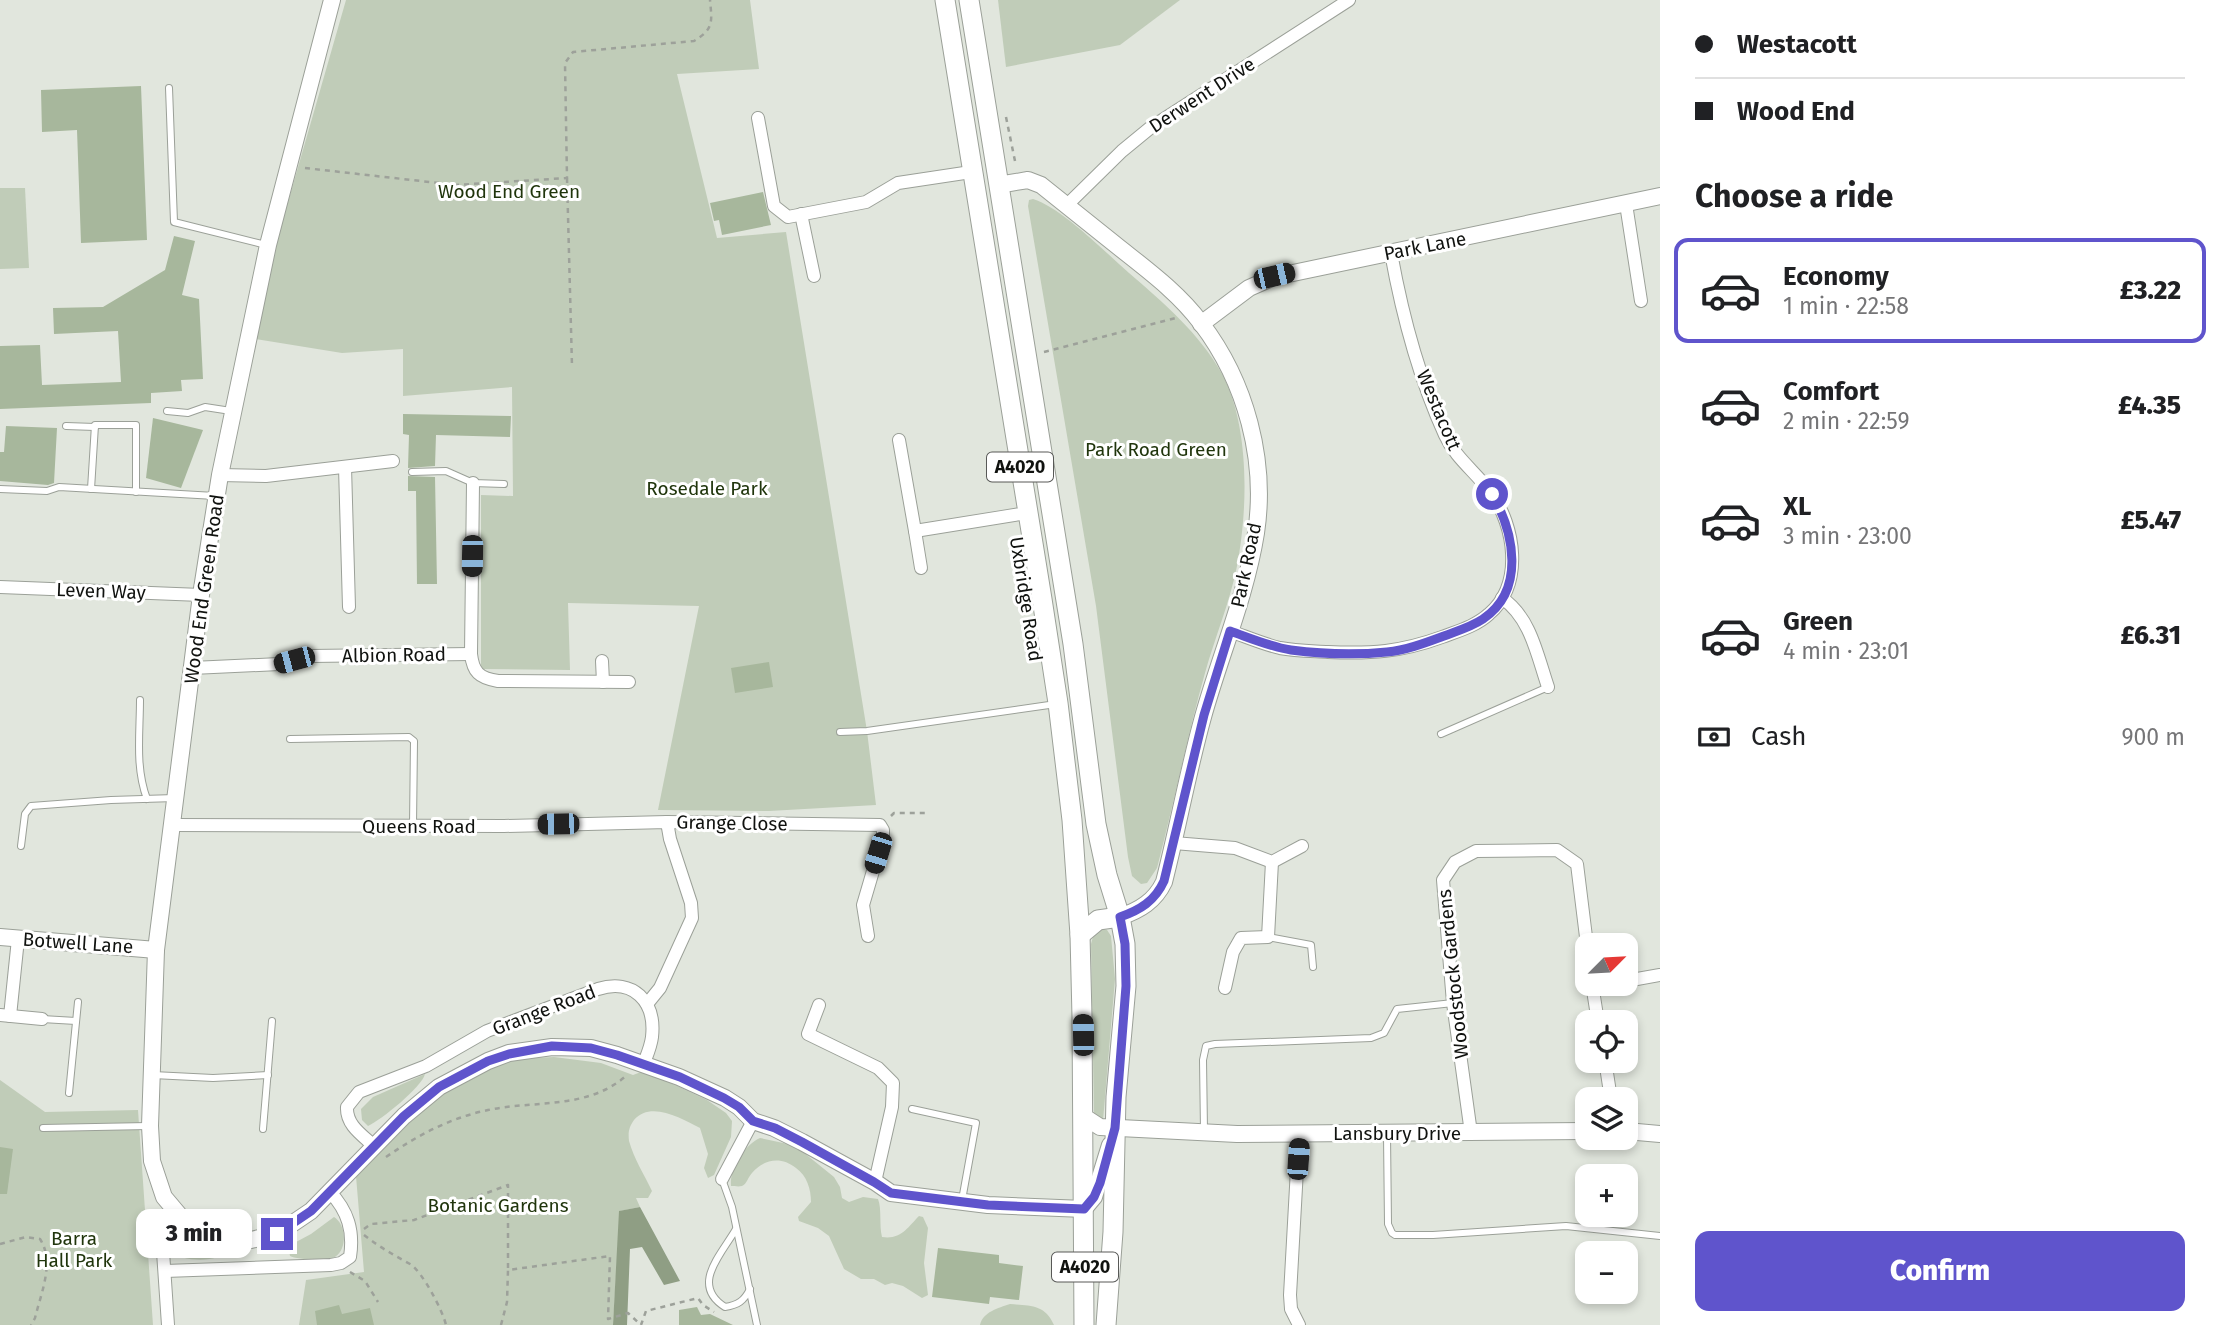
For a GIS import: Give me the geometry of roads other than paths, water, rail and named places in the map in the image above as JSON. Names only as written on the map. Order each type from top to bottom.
[{"type":"main road","name":"Uxbridge Road","points":[[945,0],[1058,703],[1072,820],[1080,935],[1084,1325]]},
{"type":"main road","name":"Uxbridge Road","points":[[969,0],[1073,644],[1096,824],[1125,944],[1126,986],[1115,1128],[1113,1232],[1106,1325]]},
{"type":"main road","points":[[1080,935],[1098,920],[1120,917]]},
{"type":"street","name":"Wood End Green Road","points":[[174,1211],[159,1189],[152,1161],[150,1126],[156,950],[201,595],[220,475],[268,246],[332,0]]},
{"type":"street","name":"Derwent Drive","points":[[1067,205],[1122,151],[1150,128],[1349,0]]},
{"type":"street","points":[[758,118],[774,206],[788,217],[866,202],[898,183],[971,172]]},
{"type":"street","name":"Park Road","points":[[998,185],[1020,180],[1035,181],[1160,280],[1197,318],[1222,356],[1239,390],[1251,428],[1258,503],[1256,533],[1248,569],[1204,715],[1164,881],[1159,892],[1136,911],[1120,917]]},
{"type":"street","name":"Park Lane","points":[[1197,318],[1274,276],[1660,196]]},
{"type":"street","points":[[1626,204],[1641,301]]},
{"type":"street","points":[[802,214],[814,276]]},
{"type":"street","name":"Westacott","points":[[1230,631],[1291,650],[1387,652],[1416,646],[1473,625],[1489,614],[1502,598],[1510,578],[1511,537],[1492,494],[1463,463],[1446,436],[1404,318],[1391,253]]},
{"type":"street","points":[[899,440],[922,568]]},
{"type":"street","points":[[220,475],[266,476],[393,461]]},
{"type":"street","points":[[345,467],[349,607]]},
{"type":"street","name":"Albion Road","points":[[473,483],[472,669],[483,679],[498,681],[629,682]]},
{"type":"street","points":[[915,531],[1027,513]]},
{"type":"street","name":"Leven Way","points":[[0,587],[201,595]]},
{"type":"street","points":[[1502,598],[1512,605],[1522,618],[1548,687]]},
{"type":"street","name":"Albion Road","points":[[192,668],[279,664],[310,656],[471,654]]},
{"type":"street","points":[[603,661],[603,682]]},
{"type":"street","name":"Queens Road","points":[[172,825],[413,826],[667,822]]},
{"type":"street","name":"Grange Close","points":[[647,1004],[660,988],[692,918],[691,903],[667,822],[880,825],[883,837],[863,905],[868,936]]},
{"type":"street","points":[[1174,843],[1235,848],[1272,862],[1302,846]]},
{"type":"street","name":"Woodstock Gardens","points":[[1471,1133],[1453,1003],[1443,880],[1455,862],[1476,851],[1557,850],[1577,864],[1586,933]]},
{"type":"street","points":[[1225,988],[1233,952],[1241,938],[1268,937],[1272,862]]},
{"type":"street","name":"Botwell Lane","points":[[0,937],[156,950]]},
{"type":"street","points":[[18,939],[5,1016],[42,1020]]},
{"type":"street","points":[[1638,979],[1660,975]]},
{"type":"street","name":"Grange Road","points":[[374,1146],[347,1118],[347,1107],[359,1092],[426,1066],[487,1031],[598,989],[616,984],[625,985],[647,1004]]},
{"type":"street","points":[[641,1062],[652,1039],[652,1019],[647,1004]]},
{"type":"street","points":[[819,1005],[808,1034],[878,1068],[892,1083],[892,1107],[874,1182]]},
{"type":"street","points":[[168,1325],[162,1232],[164,1223],[174,1211],[214,1233],[251,1240],[277,1234],[311,1211],[404,1116],[439,1087],[466,1071],[509,1054],[552,1046],[591,1048],[641,1062],[724,1098],[739,1107],[753,1121],[775,1128],[891,1193],[962,1202],[1084,1209],[1094,1197],[1100,1183],[1115,1128]]},
{"type":"street","name":"Lansbury Drive","points":[[1083,1116],[1093,1125],[1204,1133],[1575,1131]]},
{"type":"street","points":[[722,1179],[753,1121]]},
{"type":"street","points":[[1638,1132],[1660,1134]]},
{"type":"street","points":[[1299,1325],[1291,1309],[1290,1296],[1300,1133]]},
{"type":"street","points":[[165,1271],[341,1263],[350,1256],[352,1246],[349,1223],[345,1211],[330,1192]]},
{"type":"lane","points":[[169,89],[174,222],[268,246]]},
{"type":"lane","points":[[167,411],[188,413],[205,407],[233,412]]},
{"type":"lane","points":[[66,426],[136,425],[136,492]]},
{"type":"lane","points":[[91,489],[95,427]]},
{"type":"lane","points":[[412,472],[446,471],[473,483],[504,484]]},
{"type":"lane","points":[[0,489],[47,491],[59,487],[217,496]]},
{"type":"lane","points":[[1441,734],[1548,687]]},
{"type":"lane","points":[[140,700],[139,762],[141,784],[147,799]]},
{"type":"lane","points":[[840,732],[880,729],[1058,703]]},
{"type":"lane","points":[[290,739],[410,737],[414,741],[413,826]]},
{"type":"lane","points":[[22,846],[25,814],[31,806],[177,798]]},
{"type":"lane","points":[[1268,937],[1311,945],[1313,967]]},
{"type":"lane","points":[[69,1093],[78,1002]]},
{"type":"lane","points":[[1204,1133],[1203,1060],[1206,1046],[1371,1038],[1384,1033],[1397,1009],[1453,1003]]},
{"type":"lane","points":[[42,1020],[76,1021]]},
{"type":"lane","points":[[263,1129],[272,1021]]},
{"type":"lane","points":[[151,1075],[213,1078],[268,1075]]},
{"type":"lane","points":[[912,1109],[976,1123],[962,1202]]},
{"type":"lane","points":[[43,1128],[150,1126]]},
{"type":"lane","points":[[1387,1133],[1388,1224],[1395,1235],[1433,1236],[1566,1226],[1660,1236]]},
{"type":"lane","points":[[722,1179],[757,1325]]},
{"type":"lane","points":[[736,1229],[707,1280],[709,1291],[717,1302],[725,1307],[744,1299],[750,1289]]},
{"type":"park label","name":"Wood End Green","points":[[509,191]]},
{"type":"park label","name":"Park Road Green","points":[[1156,449]]},
{"type":"park label","name":"Rosedale Park","points":[[707,488]]},
{"type":"park label","name":"Botanic Gardens","points":[[498,1205]]},
{"type":"park label","name":"Barra Hall Park","points":[[74,1249]]}]
